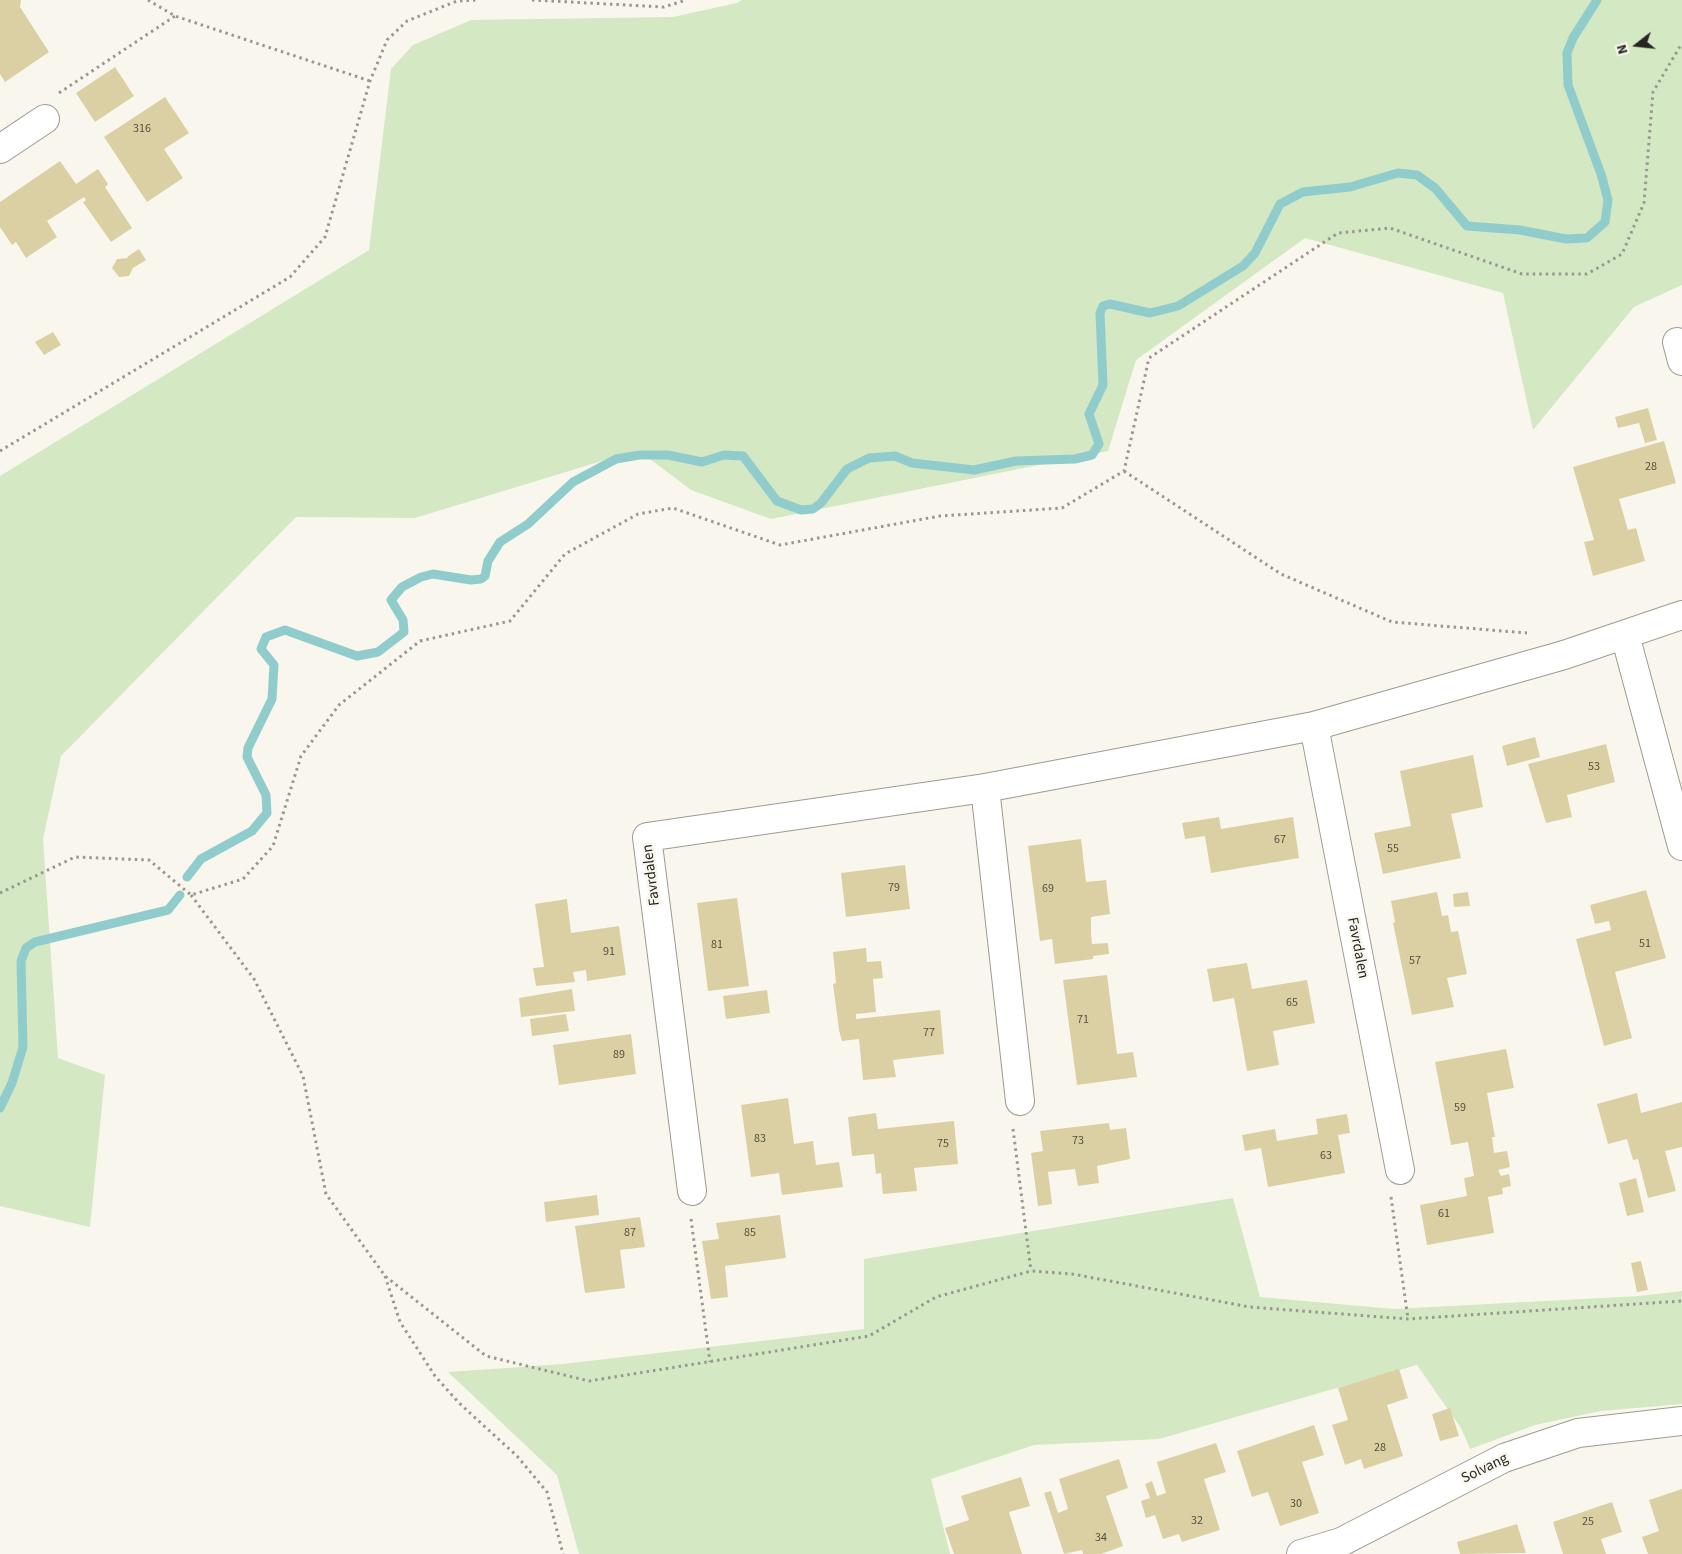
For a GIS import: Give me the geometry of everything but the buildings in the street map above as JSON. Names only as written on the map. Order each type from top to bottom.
[{"type":"street","points":[[0,149],[45,119]]},
{"type":"street","name":"Favrdalen","points":[[692,1191],[647,837],[984,788],[1314,726],[1564,655],[1682,615]]},
{"type":"street","points":[[1625,635],[1682,846]]},
{"type":"street","name":"Favrdalen","points":[[1314,726],[1400,1170]]},
{"type":"street","points":[[984,788],[1020,1101]]},
{"type":"street","name":"Solvang","points":[[1301,1554],[1342,1542],[1504,1458],[1578,1433],[1682,1421]]},
{"type":"path","points":[[148,0],[175,16],[370,81]]},
{"type":"path","points":[[0,451],[290,277],[325,237],[370,81],[387,40],[407,21],[456,1],[478,0]]},
{"type":"path","points":[[532,0],[664,7],[686,0]]},
{"type":"path","points":[[45,119],[47,101],[175,16]]},
{"type":"path","points":[[191,895],[243,879],[273,846],[301,756],[339,705],[420,641],[510,621],[565,554],[638,514],[672,508],[780,545],[940,516],[1062,508],[1124,471],[1149,358],[1338,233],[1390,228],[1522,274],[1587,274],[1622,254],[1644,203],[1653,92],[1682,43]]},
{"type":"path","points":[[1124,471],[1281,574],[1392,622],[1534,634],[1564,655]]},
{"type":"path","points":[[0,893],[75,857],[149,860],[191,895],[254,979],[303,1076],[326,1194],[385,1276],[486,1356],[589,1381],[869,1336],[936,1297],[1031,1271],[1072,1274],[1250,1308],[1408,1319],[1682,1301]]},
{"type":"path","points":[[1020,1101],[1011,1114],[1031,1271]]},
{"type":"path","points":[[1400,1170],[1389,1185],[1408,1319]]},
{"type":"path","points":[[692,1191],[689,1207],[710,1362]]},
{"type":"path","points":[[385,1276],[400,1322],[435,1376],[459,1403],[517,1456],[548,1492],[564,1554]]},
{"type":"green space","points":[[742,0],[1682,0],[1682,285],[1634,307],[1533,430],[1503,293],[1305,238],[1136,360],[1108,451],[771,519],[691,490],[638,450],[415,518],[296,517],[61,756],[43,839],[58,1058],[105,1075],[90,1227],[0,1206],[0,476],[369,250],[391,69],[413,45],[471,20],[673,17],[737,3]]},
{"type":"green space","points":[[1233,1198],[1260,1297],[1394,1309],[1639,1296],[1682,1291],[1682,1404],[1601,1411],[1535,1425],[1470,1449],[1461,1428],[1417,1365],[1159,1439],[1034,1445],[931,1479],[950,1554],[579,1554],[557,1475],[448,1372],[563,1364],[864,1329],[864,1259]]},
{"type":"waterway","points":[[187,877],[201,859],[252,831],[267,813],[266,795],[247,757],[248,748],[272,699],[274,665],[261,649],[266,637],[285,630],[357,656],[378,652],[404,632],[403,620],[391,600],[402,587],[421,577],[433,574],[471,580],[481,579],[485,576],[488,561],[500,542],[528,524],[573,482],[616,459],[639,455],[668,455],[702,462],[724,455],[743,456],[777,501],[801,510],[813,509],[821,503],[847,469],[869,458],[895,456],[912,463],[974,470],[1016,461],[1075,459],[1092,455],[1099,444],[1089,414],[1103,385],[1100,313],[1103,306],[1110,304],[1150,313],[1178,306],[1243,266],[1255,253],[1280,204],[1303,192],[1350,187],[1398,173],[1417,175],[1435,188],[1467,226],[1520,230],[1566,239],[1587,238],[1605,222],[1608,200],[1601,174],[1568,85],[1567,53],[1573,38],[1597,0]]},
{"type":"waterway","points":[[0,1108],[12,1083],[23,1047],[21,961],[26,948],[35,942],[168,910],[180,895]]}]
